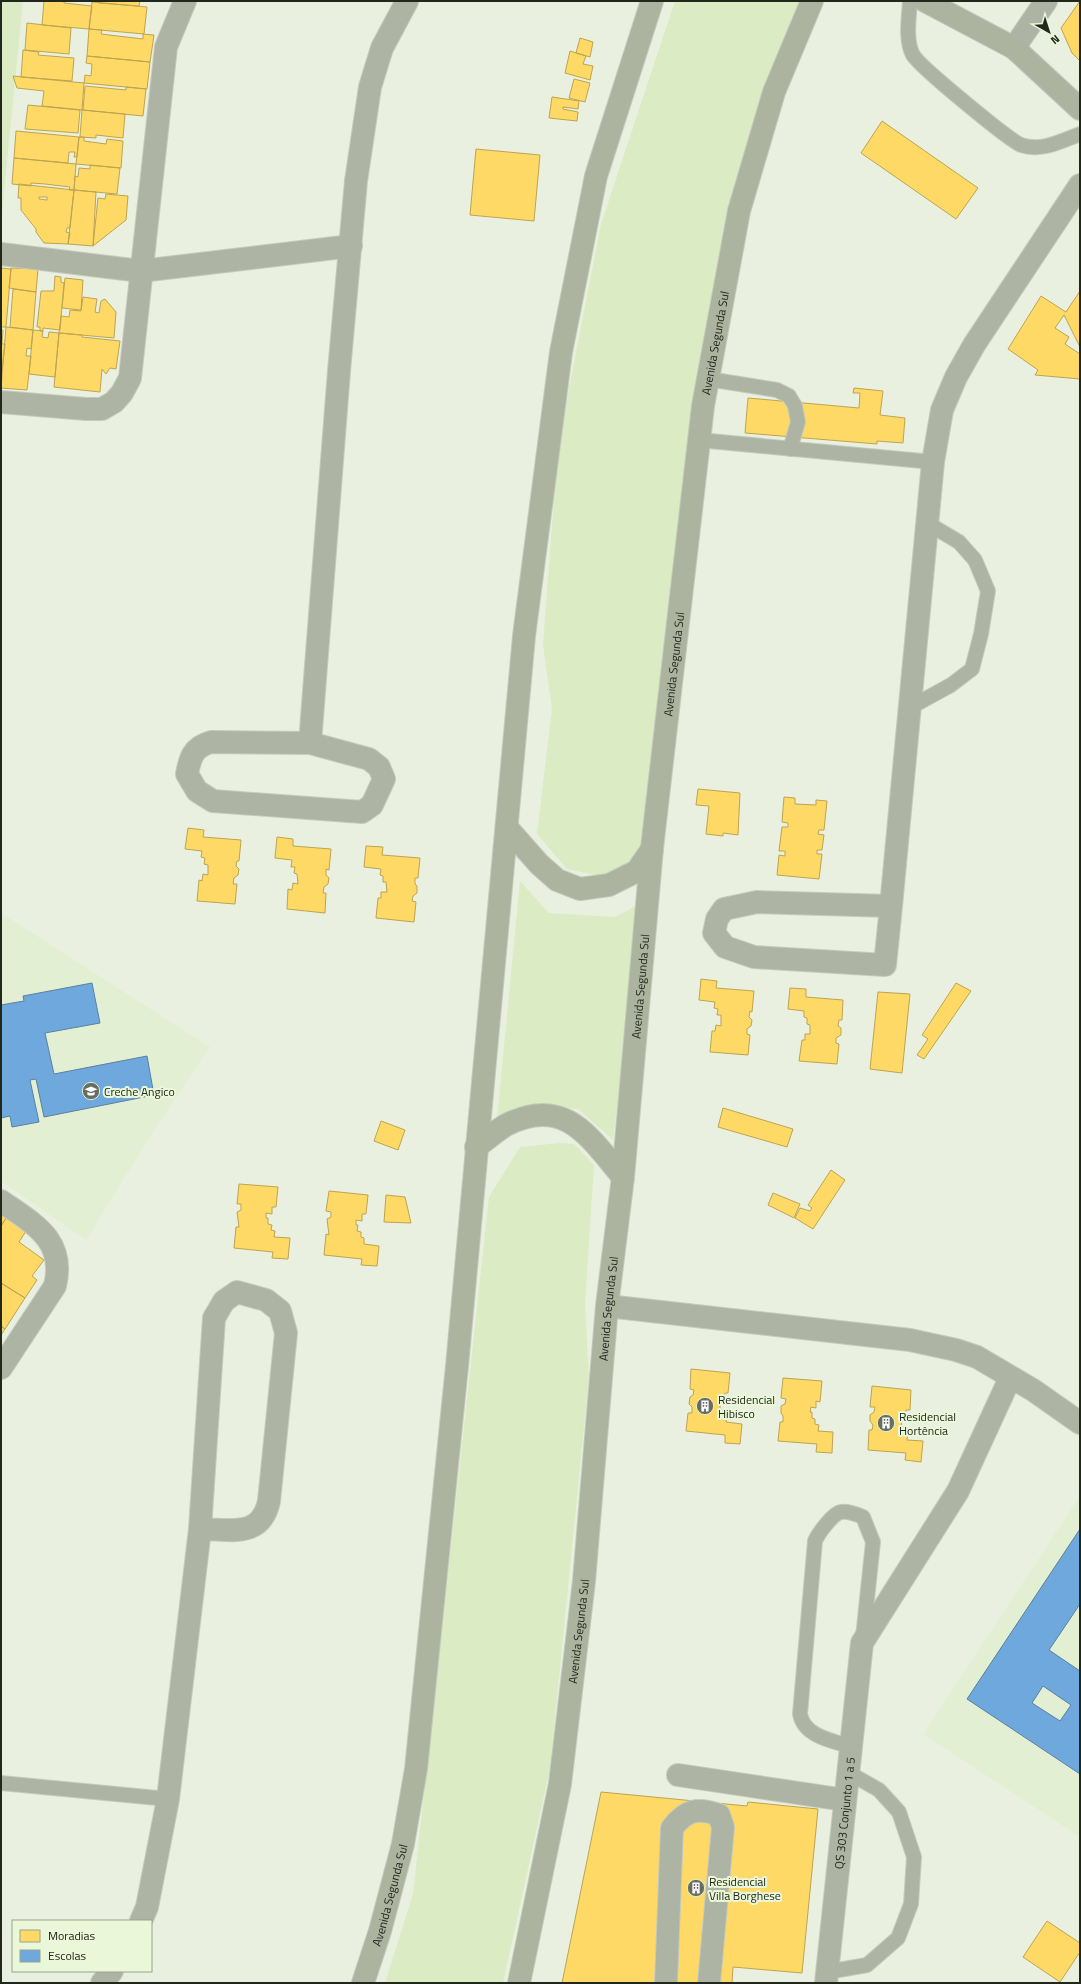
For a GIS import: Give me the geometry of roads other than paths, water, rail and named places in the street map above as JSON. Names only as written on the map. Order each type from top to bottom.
[{"type":"main road","name":"Avenida Segunda Sul","points":[[363,1983],[380,1931],[403,1844],[416,1770],[457,1366],[476,1147],[508,829],[524,636],[561,352],[596,176],[652,1]]},
{"type":"main road","name":"Avenida Segunda Sul","points":[[519,1983],[560,1784],[584,1582],[606,1306],[623,1177],[652,848],[699,440],[708,379],[739,211],[774,92],[812,1]]},
{"type":"main road","points":[[925,1],[1014,48],[1080,109]]},
{"type":"main road","points":[[508,829],[539,864],[558,880],[580,889],[609,886],[637,871],[652,848]]},
{"type":"main road","points":[[476,1147],[506,1125],[530,1116],[556,1115],[577,1125],[623,1177]]},
{"type":"street","points":[[1,402],[102,409],[114,402],[122,394],[130,378],[166,47],[185,1]]},
{"type":"street","points":[[310,743],[356,181],[370,87],[382,48],[407,1]]},
{"type":"street","points":[[1014,48],[1046,1]]},
{"type":"street","points":[[891,906],[758,902],[724,909],[717,919],[714,933],[725,947],[754,957],[885,965],[891,906],[910,708],[933,462],[942,410],[956,377],[974,345],[1080,184]]},
{"type":"street","points":[[1,254],[141,271],[351,246]]},
{"type":"street","points":[[210,742],[310,743],[369,760],[379,767],[384,779],[372,805],[362,812],[213,801],[197,791],[188,779],[187,774],[191,757],[202,744],[210,742]]},
{"type":"street","points":[[1,1201],[33,1224],[50,1240],[57,1256],[59,1270],[55,1286],[1,1368]]},
{"type":"street","points":[[141,1920],[147,1906],[168,1799],[200,1529],[214,1318],[224,1301],[237,1292],[266,1300],[280,1311],[286,1333],[269,1501],[261,1522],[250,1529],[200,1529]]},
{"type":"street","points":[[606,1306],[910,1340],[956,1350],[976,1357],[1033,1390],[1080,1422]]},
{"type":"street","points":[[862,1643],[958,1491],[1010,1378]]},
{"type":"street","name":"QS 303 Conjunto 1 a 5","points":[[826,1978],[862,1643]]},
{"type":"street","points":[[678,1775],[846,1800]]},
{"type":"street","points":[[666,1983],[672,1828],[681,1817],[694,1811],[707,1811],[719,1815],[723,1827],[709,1983]]},
{"type":"street","points":[[102,1983],[111,1972]]},
{"type":"lane","points":[[910,1],[908,35],[913,56],[941,82],[982,116],[1021,145],[1045,147],[1080,134]]},
{"type":"lane","points":[[708,379],[776,390],[790,396],[795,406],[798,422],[790,449]]},
{"type":"lane","points":[[699,440],[933,462]]},
{"type":"lane","points":[[910,708],[951,685],[972,669],[982,634],[988,591],[975,560],[959,542],[927,523]]},
{"type":"lane","points":[[852,1747],[815,1734],[801,1721],[800,1714],[815,1541],[818,1534],[837,1513],[842,1512],[850,1512],[863,1517],[873,1542],[862,1643]]},
{"type":"lane","points":[[826,1978],[867,1966],[898,1938],[912,1904],[914,1857],[898,1812],[879,1790],[849,1773]]},
{"type":"lane","points":[[1,1783],[168,1799]]},
{"type":"place","name":"Creche Angico","points":[[91,1091]]},
{"type":"place","name":"Residencial Hibisco","points":[[705,1406]]},
{"type":"place","name":"Residencial Hortência","points":[[886,1423]]},
{"type":"place","name":"Residencial Villa Borghese","points":[[696,1888]]}]
